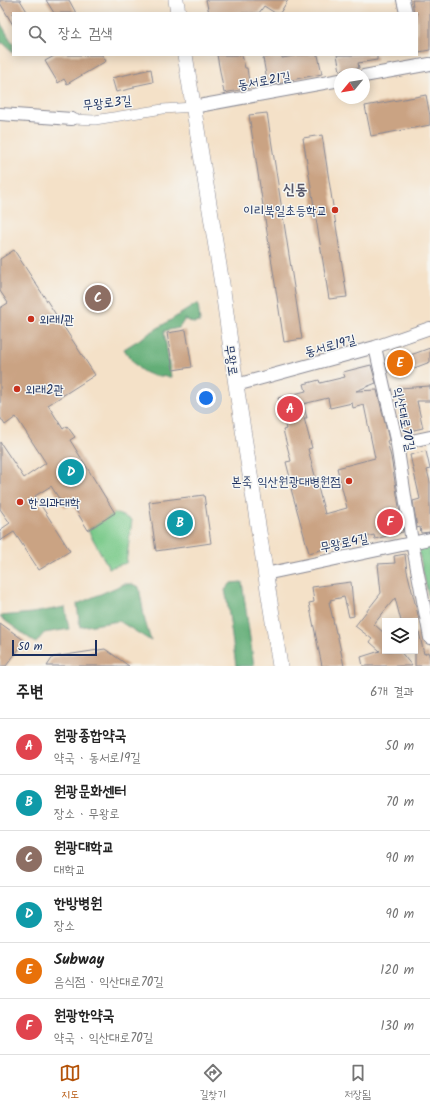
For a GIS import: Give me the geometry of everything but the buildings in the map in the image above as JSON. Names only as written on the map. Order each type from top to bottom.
[{"type":"street","points":[[176,0],[178,12]]},
{"type":"street","points":[[403,0],[406,12]]},
{"type":"street","name":"무왕로","points":[[185,56],[222,284],[236,385],[280,666]]},
{"type":"street","points":[[370,74],[416,60],[430,64]]},
{"type":"street","name":"동서로21길","points":[[193,107],[334,81]]},
{"type":"street","name":"무왕로3길","points":[[0,114],[95,120],[163,109],[193,107]]},
{"type":"street","name":"동서로19길","points":[[236,385],[375,347],[430,328]]},
{"type":"street","name":"익산대로70길","points":[[375,347],[397,444],[412,542],[430,638]]},
{"type":"street","points":[[397,444],[430,437]]},
{"type":"street","name":"무왕로4길","points":[[265,574],[430,539]]},
{"type":"green space","points":[[0,22],[12,42],[12,51],[3,43],[0,43]]},
{"type":"green space","points":[[198,303],[200,322],[193,323],[185,319],[179,328],[164,331],[171,377],[148,374],[138,368],[124,349]]},
{"type":"green space","points":[[115,513],[132,520],[126,563],[109,568],[88,530]]},
{"type":"green space","points":[[430,545],[430,604],[418,548]]},
{"type":"green space","points":[[242,582],[254,666],[236,666],[225,590],[231,583]]},
{"type":"green space","points":[[124,584],[132,584],[139,587],[145,621],[151,641],[119,621],[80,627],[77,604]]},
{"type":"green space","points":[[65,607],[69,629],[44,633],[36,643],[0,617],[33,613]]},
{"type":"place","name":"이리북일초등학교","points":[[335,210]]},
{"type":"place","name":"원광대학교","points":[[98,298]]},
{"type":"place","name":"외래1관","points":[[31,319]]},
{"type":"place","name":"Subway","points":[[400,363]]},
{"type":"place","name":"외래2관","points":[[17,389]]},
{"type":"place","name":"원광종합약국","points":[[290,409]]},
{"type":"place","name":"한방병원","points":[[71,472]]},
{"type":"place","name":"본죽 익산원광대병원점","points":[[349,481]]},
{"type":"place","name":"한의과대학","points":[[20,502]]},
{"type":"place","name":"원광한약국","points":[[390,522]]},
{"type":"place","name":"원광문화센터","points":[[180,523]]},
{"type":"district","name":"신동","points":[[295,189]]}]
